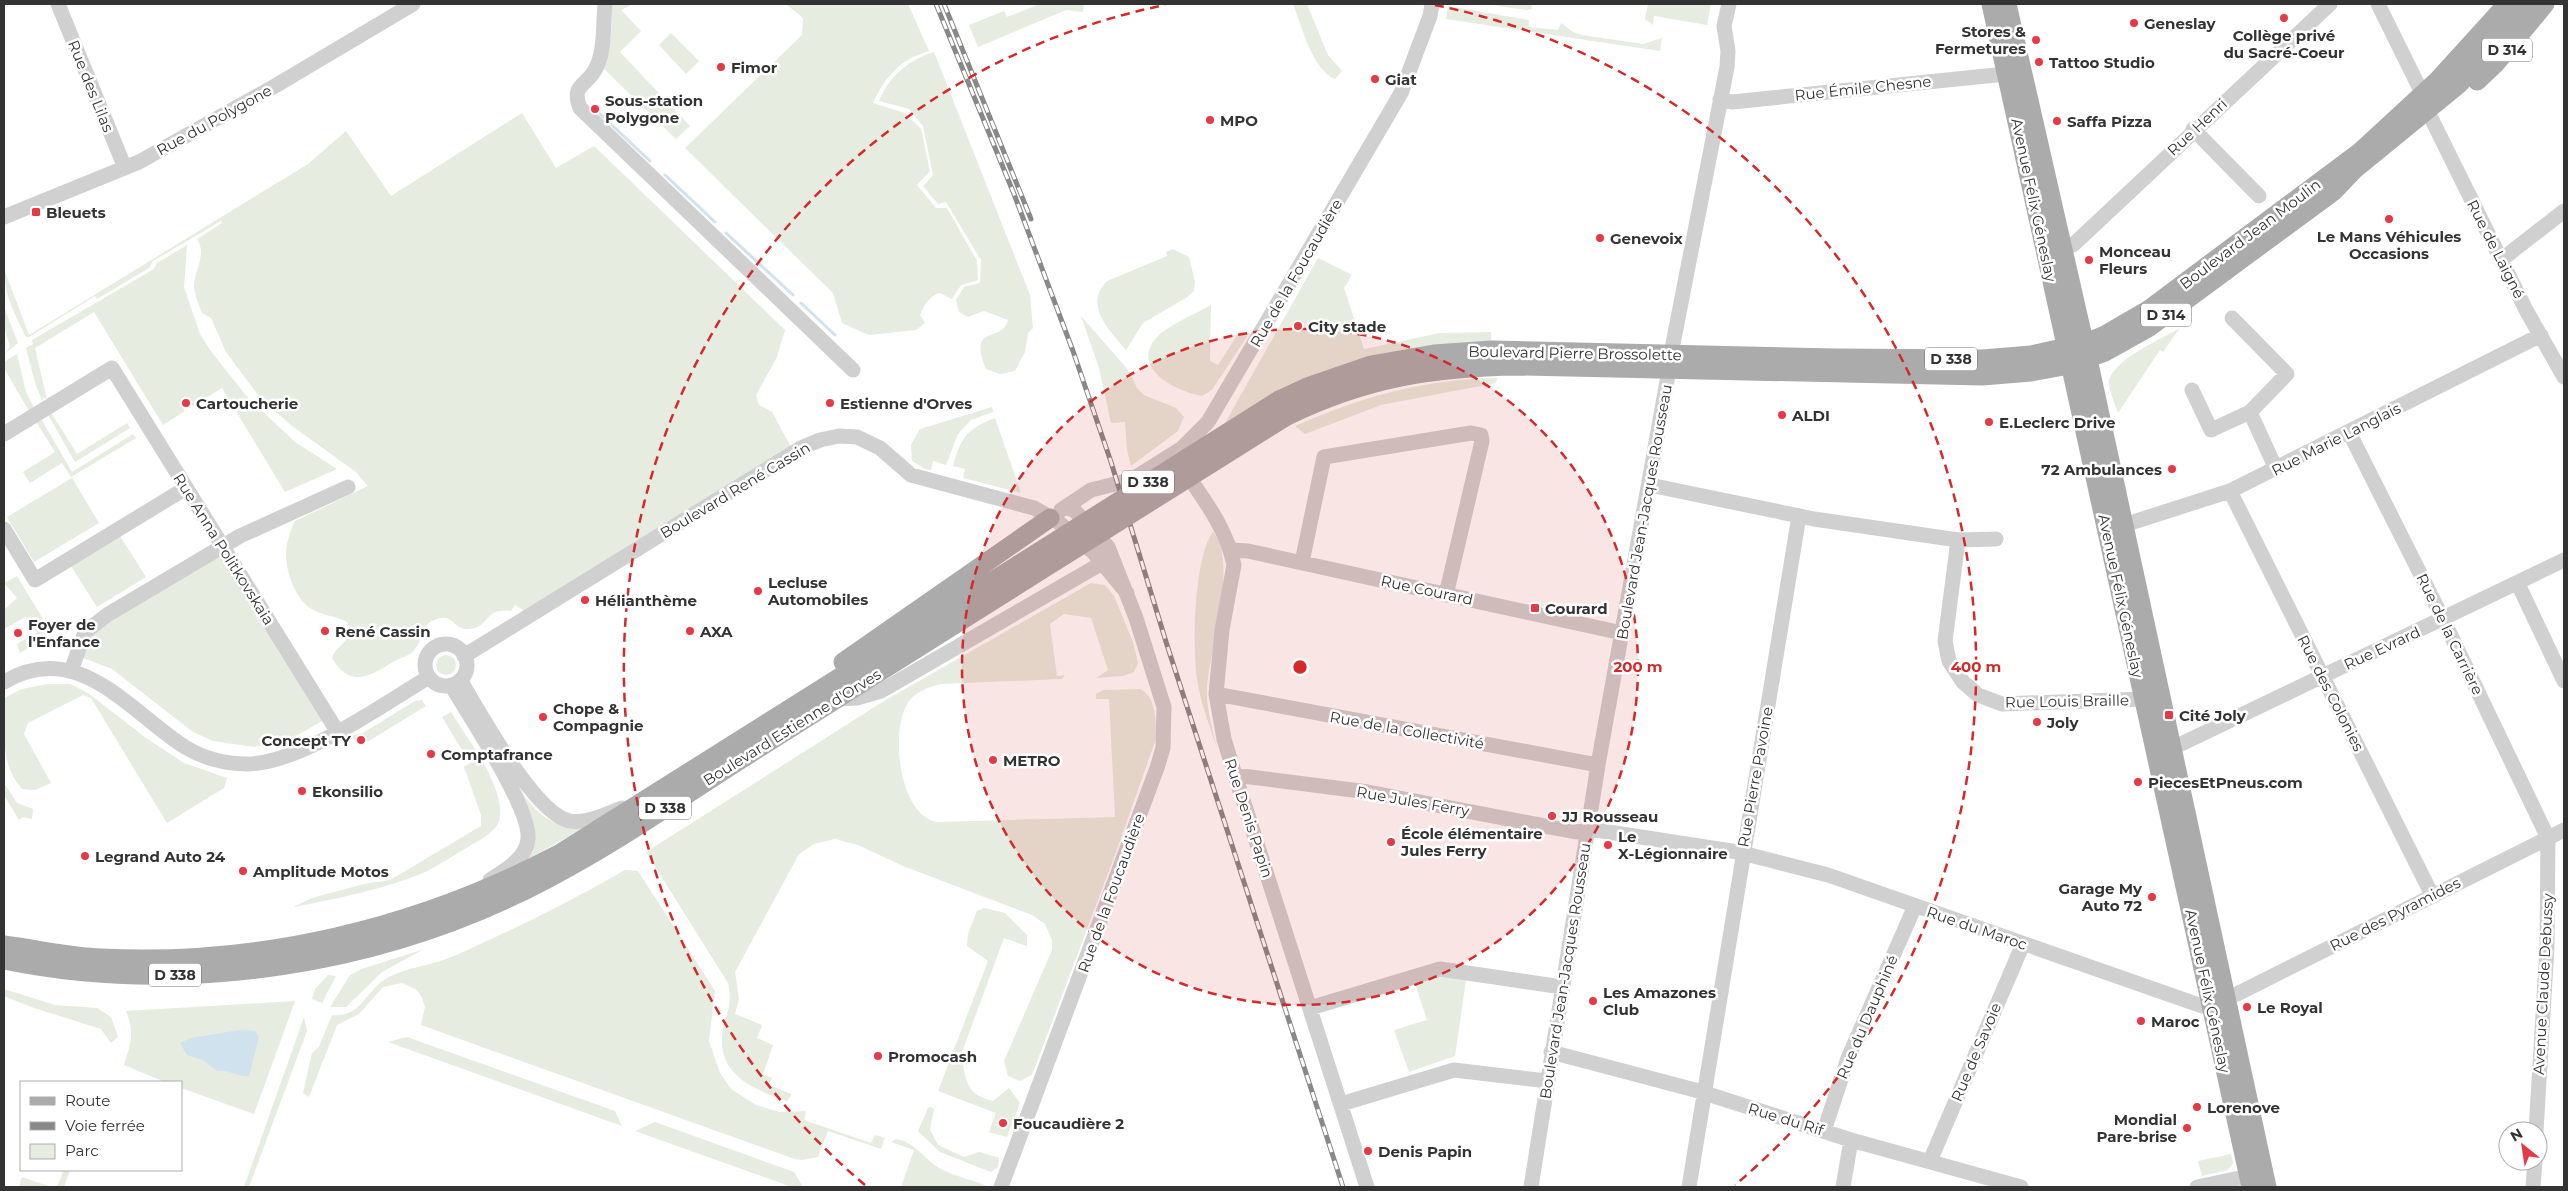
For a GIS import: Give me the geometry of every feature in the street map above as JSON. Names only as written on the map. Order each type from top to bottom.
[{"type":"main road","name":"Avenue Félix Géneslay","points":[[1991,4],[2143,698],[2164,750]]},
{"type":"main road","name":"Avenue Félix Géneslay","points":[[2007,4],[2087,351],[2124,525],[2164,750],[2218,1000],[2250,1182]]},
{"type":"main road","name":"Boulevard Jean Moulin","points":[[2361,151],[2371,139],[2423,95],[2507,4]]},
{"type":"main road","name":"Boulevard Jean Moulin","points":[[2087,351],[2105,335],[2148,310],[2361,151],[2376,144],[2432,102],[2490,46],[2525,4]]},
{"type":"main road","name":"Boulevard Jean Moulin","points":[[2344,183],[2360,177],[2432,120],[2496,63],[2545,4]]},
{"type":"main road","name":"Boulevard Jean Moulin","points":[[2087,351],[2105,352],[2148,328],[2344,183],[2354,170],[2458,85],[2479,63],[2490,46]]},
{"type":"main road","name":"Boulevard Pierre Brossolette","points":[[1022,572],[1283,408],[1307,387],[1371,365],[1434,354],[1492,350],[1810,373],[1982,376],[2067,356]]},
{"type":"main road","points":[[2067,356],[2087,351]]},
{"type":"main road","name":"Boulevard Pierre Brossolette","points":[[1283,408],[1332,396],[1374,382],[1436,370],[1519,366],[1646,370],[1670,362],[1982,359],[2032,355],[2067,356]]},
{"type":"main road","name":"D 338","points":[[813,690],[852,655],[1050,518]]},
{"type":"main road","name":"Boulevard Estienne d'Orves","points":[[4,945],[100,958],[219,957],[328,940],[446,906],[511,880],[559,854],[654,795],[813,690],[1022,572]]},
{"type":"main road","name":"Boulevard Estienne d'Orves","points":[[4,960],[55,969],[115,974],[170,975],[212,973],[308,961],[407,936],[487,907],[547,879],[598,850],[838,699],[1022,572]]},
{"type":"main road","name":"Avenue Félix Géneslay","points":[[2218,1000],[2267,1187]]},
{"type":"street","name":"Rue des Lilas","points":[[58,4],[125,168]]},
{"type":"street","name":"Rue du Polygone","points":[[4,216],[125,168],[275,86],[413,4]]},
{"type":"street","points":[[605,4],[601,56],[592,75],[577,89],[576,97],[580,108],[853,370]]},
{"type":"street","name":"Rue de la Foucaudière","points":[[1066,507],[1091,490],[1131,480],[1173,454],[1200,432],[1218,406],[1401,93],[1430,16],[1432,4]]},
{"type":"street","name":"Boulevard Jean-Jacques Rousseau","points":[[1531,1187],[1598,765],[1645,501],[1650,485],[1670,362],[1727,67],[1728,51],[1724,26],[1729,4]]},
{"type":"street","name":"Rue Henri","points":[[2063,247],[2073,245],[2194,129],[2330,4]]},
{"type":"street","points":[[2378,4],[2423,95]]},
{"type":"street","name":"Rue Émile Chesne","points":[[1720,99],[1732,102],[2006,74]]},
{"type":"street","name":"Rue de Laigné","points":[[2432,120],[2501,260],[2564,377]]},
{"type":"street","points":[[2194,129],[2260,196]]},
{"type":"street","points":[[2501,260],[2564,211]]},
{"type":"street","points":[[2192,390],[2211,430],[2250,412],[2287,374],[2232,318]]},
{"type":"street","name":"Rue Marie Langlais","points":[[2124,525],[2230,491],[2541,335]]},
{"type":"street","name":"Rue Anna Politkovskaia","points":[[4,434],[112,368],[337,731]]},
{"type":"street","points":[[2250,412],[2276,469]]},
{"type":"street","name":"Rue de la Carrière","points":[[2349,432],[2444,619],[2548,838]]},
{"type":"street","points":[[1302,562],[1324,457],[1471,433],[1481,435],[1482,441],[1446,594]]},
{"type":"street","name":"Boulevard René Cassin","points":[[464,656],[801,448],[820,440],[839,436],[856,437],[880,448],[911,475],[1034,508],[1050,518]]},
{"type":"street","name":"Rue Denis Papin","points":[[1173,454],[1226,534],[1231,550],[1234,565],[1222,630],[1216,694],[1224,739],[1367,1187]]},
{"type":"street","points":[[1650,485],[1799,516],[1958,540],[1996,539]]},
{"type":"street","points":[[71,671],[80,640],[90,627],[240,536],[348,487]]},
{"type":"street","points":[[4,529],[35,580],[186,488]]},
{"type":"street","points":[[1092,529],[1088,516],[1089,501],[1099,488]]},
{"type":"street","name":"Rue des Colonies","points":[[2230,491],[2432,895]]},
{"type":"street","name":"Rue de la Foucaudière","points":[[1002,1187],[1163,748],[1164,707],[1127,593],[1112,554],[1103,541],[1075,511],[1066,507]]},
{"type":"street","name":"D 338","points":[[1050,518],[1066,507]]},
{"type":"street","name":"Rue Pierre Pavoine","points":[[1690,1187],[1742,853],[1799,516]]},
{"type":"street","name":"Rue de la Foucaudière","points":[[1050,518],[1057,521],[1101,561],[1127,593]]},
{"type":"street","name":"Rue Louis Braille","points":[[1958,540],[1946,641],[1950,660],[1963,682],[1978,695],[2002,704],[2143,698]]},
{"type":"street","points":[[1101,561],[1106,550],[1103,541]]},
{"type":"street","name":"Rue Courard","points":[[1231,550],[1248,551],[1302,562],[1622,633]]},
{"type":"street","name":"Rue Evrard","points":[[2164,750],[2518,584],[2564,560]]},
{"type":"street","name":"D 338","points":[[838,699],[857,698],[881,691],[1097,566],[1101,561]]},
{"type":"street","points":[[2518,584],[2564,681]]},
{"type":"street","points":[[449,645],[456,647],[464,656],[467,665],[456,683],[437,684],[429,677],[425,665],[426,658],[436,647],[449,645]]},
{"type":"street","points":[[4,682],[36,670],[71,671],[117,693],[187,748],[223,762],[249,764],[274,760],[298,752],[429,677]]},
{"type":"street","points":[[456,683],[521,777],[545,807],[561,818],[580,822],[654,795]]},
{"type":"street","points":[[446,906],[512,865],[524,852],[528,840],[528,827],[515,796],[456,683]]},
{"type":"street","name":"Rue de la Collectivité","points":[[1216,694],[1598,765]]},
{"type":"street","name":"Rue Jules Ferry","points":[[1236,775],[1368,792],[1576,832],[1589,829],[1742,853]]},
{"type":"street","name":"Rue des Pyramides","points":[[2218,1000],[2564,830]]},
{"type":"street","name":"Avenue Claude Debussy","points":[[2537,1121],[2547,947],[2548,838]]},
{"type":"street","name":"Rue du Maroc","points":[[1742,853],[1828,875],[2202,1006],[2218,1000]]},
{"type":"street","name":"Rue du Dauphiné","points":[[1824,1131],[1848,1058],[1915,906]]},
{"type":"street","name":"Rue de Savoie","points":[[1930,1161],[2022,944]]},
{"type":"street","points":[[1310,1008],[1440,969],[1562,987]]},
{"type":"street","name":"Rue du Rif","points":[[1551,1052],[1704,1094],[1851,1140],[1930,1161],[1992,1183],[2021,1187]]},
{"type":"street","points":[[1340,1104],[1454,1070],[1547,1081]]},
{"type":"street","points":[[1843,1187],[1851,1140]]},
{"type":"street","points":[[2533,1187],[2534,1171]]},
{"type":"street","points":[[2197,1187],[2250,1182]]},
{"type":"green space","points":[[612,4],[633,4],[621,10],[641,31],[620,52],[690,126],[676,139],[601,66],[611,38]]},
{"type":"green space","points":[[786,4],[908,4],[929,51],[910,59],[895,70],[888,77],[873,103],[905,113],[921,129],[930,171],[917,185],[936,208],[947,208],[977,261],[978,280],[961,285],[952,299],[940,293],[930,298],[920,315],[925,323],[916,330],[869,335],[842,323],[833,293],[685,148],[802,35],[803,18]]},
{"type":"green space","points":[[1040,4],[1084,4],[1083,12],[1066,10],[978,47],[969,25],[1004,11],[1007,17]]},
{"type":"green space","points":[[1293,4],[1307,4],[1328,55],[1342,71],[1335,79],[1320,67],[1314,57]]},
{"type":"green space","points":[[1485,4],[1531,4],[1532,9],[1526,10]]},
{"type":"green space","points":[[1648,4],[1711,4],[1707,25],[1654,16],[1653,25],[1645,19]]},
{"type":"green space","points":[[1448,6],[1529,20],[1528,27],[1558,30],[1561,23],[1573,32],[1582,35],[1643,44],[1662,38],[1660,51],[1446,19]]},
{"type":"green space","points":[[671,33],[699,61],[686,74],[659,45]]},
{"type":"green space","points":[[934,52],[1030,295],[1033,328],[1028,333],[1025,352],[1015,371],[1000,374],[986,369],[981,355],[983,340],[1005,327],[1008,320],[984,311],[968,317],[959,312],[956,300],[964,287],[980,283],[981,260],[946,202],[938,204],[923,186],[933,175],[923,126],[909,109],[879,101],[888,84],[900,70],[925,55]]},
{"type":"green space","points":[[522,113],[556,168],[594,146],[785,330],[777,357],[756,395],[759,405],[772,412],[792,449],[522,614],[523,610],[515,605],[511,611],[491,614],[481,625],[469,629],[459,627],[449,619],[439,618],[426,626],[413,652],[376,672],[361,677],[353,677],[339,668],[332,658],[337,649],[348,638],[349,628],[347,622],[319,613],[305,604],[296,592],[290,577],[286,562],[286,551],[291,529],[295,521],[368,486],[356,472],[292,426],[261,399],[226,352],[211,318],[202,313],[194,288],[201,256],[200,245],[197,239],[222,223],[221,221],[153,261],[149,268],[97,299],[95,296],[29,337],[26,337],[11,304],[4,278],[4,269],[29,335],[308,164],[346,131],[391,196]]},
{"type":"green space","points":[[187,245],[184,287],[200,334],[210,350],[248,398],[295,442],[337,469],[285,492],[222,388],[193,406],[188,400],[181,404],[185,411],[163,425],[94,312],[35,348],[47,400],[43,397],[43,402],[36,386],[26,348],[33,344],[32,340],[154,269],[157,263]]},
{"type":"green space","points":[[1173,249],[1189,257],[1195,282],[1194,291],[1186,298],[1143,323],[1126,350],[1107,326],[1098,308],[1100,290],[1107,281],[1167,256],[1166,252]]},
{"type":"green space","points":[[1318,258],[1352,275],[1344,288],[1364,349],[1440,333],[1491,332],[1491,341],[1419,348],[1271,396],[1225,423]]},
{"type":"green space","points":[[1211,305],[1210,361],[1218,365],[1240,331],[1248,335],[1212,390],[1202,396],[1167,383],[1151,366],[1148,356],[1151,346],[1160,334],[1178,322]]},
{"type":"green space","points":[[4,307],[18,343],[4,354],[10,347],[4,326]]},
{"type":"green space","points":[[1081,316],[1129,371],[1137,388],[1144,395],[1176,408],[1184,417],[1178,431],[1131,466],[1127,450],[1125,422],[1111,423],[1099,368]]},
{"type":"green space","points":[[2180,328],[2163,352],[2160,350],[2118,413],[2109,384],[2111,376],[2117,367],[2150,344]]},
{"type":"green space","points":[[17,354],[26,392],[34,408],[29,411],[4,368],[4,362]]},
{"type":"green space","points":[[1497,378],[1496,383],[1381,405],[1305,434],[1295,426],[1344,406],[1393,392],[1444,382]]},
{"type":"green space","points":[[992,407],[993,412],[971,420],[958,434],[946,465],[933,461],[931,470],[925,469],[912,461],[911,445],[920,429]]},
{"type":"green space","points":[[50,411],[77,454],[127,423],[130,428],[75,462],[47,413]]},
{"type":"green space","points":[[40,417],[72,472],[133,434],[136,438],[71,477],[62,463],[30,483],[23,472],[55,452],[35,420]]},
{"type":"green space","points":[[995,418],[1021,493],[963,478],[965,469],[953,466],[966,435],[978,426]]},
{"type":"green space","points":[[72,478],[99,523],[34,562],[7,517]]},
{"type":"green space","points":[[1213,532],[1220,546],[1223,564],[1223,584],[1207,689],[1209,711],[1217,749],[1198,688],[1195,665],[1198,581],[1207,544]]},
{"type":"green space","points":[[120,536],[146,577],[97,607],[71,566]]},
{"type":"green space","points":[[222,546],[329,717],[289,740],[254,747],[213,741],[193,732],[112,669],[75,655],[80,640]]},
{"type":"green space","points":[[17,576],[52,634],[20,653],[17,644],[37,632],[25,617],[4,629],[4,610],[17,598],[4,583]]},
{"type":"green space","points":[[1091,583],[1105,585],[1114,596],[1133,642],[1138,663],[1134,672],[1123,676],[1096,678],[1108,670],[1091,618],[1064,614],[1050,624],[1057,676],[1065,675],[1062,679],[941,684],[931,687],[921,691],[909,701],[901,719],[899,735],[899,753],[907,790],[914,805],[924,816],[937,822],[1115,817],[1109,699],[1096,699],[1096,694],[1103,690],[1140,689],[1146,693],[1153,704],[1156,739],[1116,852],[1032,1075],[1020,1081],[1008,1076],[1004,1061],[1052,950],[1052,940],[1045,924],[1032,915],[903,866],[858,845],[835,839],[814,844],[799,854],[735,972],[739,999],[735,1014],[762,1025],[757,1038],[773,1045],[763,1074],[772,1078],[769,1085],[791,1094],[791,1096],[787,1101],[753,1087],[734,1073],[727,1063],[723,1052],[723,1031],[730,1000],[728,983],[646,852],[884,701]]},
{"type":"green space","points":[[442,655],[450,655],[456,661],[456,669],[450,675],[442,675],[436,669],[436,661]]},
{"type":"green space","points":[[48,684],[70,684],[88,693],[146,738],[184,763],[227,778],[224,788],[167,823],[91,698],[83,695],[28,723],[24,734],[51,783],[35,790],[22,789],[10,769],[7,758],[4,735],[4,698],[22,689]]},
{"type":"green space","points":[[422,700],[426,706],[367,742],[363,734],[354,740],[352,735],[363,733],[415,701]]},
{"type":"green space","points":[[451,712],[475,748],[496,791],[500,805],[500,817],[496,827],[442,863],[411,878],[360,893],[293,907],[312,898],[364,884],[390,880],[481,826],[481,815],[464,767],[470,763],[442,717]]},
{"type":"green space","points":[[509,771],[531,805],[539,813],[559,824],[587,826],[527,860],[528,852]]},
{"type":"green space","points":[[4,783],[17,803],[33,809],[32,819],[23,817],[19,820],[4,795]]},
{"type":"green space","points":[[625,870],[638,871],[715,991],[709,1041],[720,1073],[731,1089],[756,1105],[779,1112],[806,1111],[804,1120],[871,1143],[875,1135],[885,1138],[881,1149],[828,1131],[818,1157],[802,1160],[795,1159],[421,1025],[425,1007],[422,998],[417,990],[402,983],[383,987],[359,1014],[337,1025],[309,1097],[303,1093],[312,1053],[319,1047],[332,1015],[342,1015],[351,1012],[363,1002],[374,988],[389,977],[446,959],[476,946],[520,926]]},
{"type":"green space","points":[[984,908],[1005,913],[1027,935],[1027,946],[1004,938],[962,1052],[974,1057],[963,1065],[966,1079],[974,1093],[993,1101],[1009,1088],[1020,1103],[1007,1137],[989,1132],[996,1113],[938,1091],[988,961],[967,946],[968,934],[977,911]]},
{"type":"green space","points":[[424,949],[382,972],[346,1007],[330,1007],[350,975],[362,969]]},
{"type":"green space","points":[[1467,973],[1455,1056],[1409,1072],[1394,1030],[1427,1020],[1413,977]]},
{"type":"green space","points":[[328,975],[336,976],[322,1003],[312,999],[315,989]]},
{"type":"green space","points":[[4,989],[55,1005],[97,1008],[111,1017],[118,1037],[111,1043],[101,1029],[34,1008],[4,996]]},
{"type":"green space","points":[[295,1001],[254,1114],[182,1088],[182,1081],[163,1081],[124,1065],[131,1038],[126,1011]]},
{"type":"green space","points":[[304,1017],[307,1031],[249,1187],[244,1187]]},
{"type":"green space","points":[[407,1037],[615,1111],[622,1126],[388,1042]]},
{"type":"green space","points":[[928,1108],[934,1109],[930,1130],[938,1145],[964,1157],[979,1152],[999,1158],[998,1167],[991,1172],[940,1152],[918,1131]]},
{"type":"green space","points":[[655,1122],[794,1172],[803,1187],[792,1187],[635,1131]]},
{"type":"green space","points":[[896,1139],[915,1147],[941,1169],[989,1187],[901,1187],[914,1150],[891,1142]]},
{"type":"green space","points":[[2231,1154],[2233,1163],[2228,1170],[2202,1176],[2198,1161]]},
{"type":"green space","points":[[61,1171],[70,1171],[64,1187],[57,1187],[63,1172]]},
{"type":"green space","points":[[22,1177],[51,1187],[19,1187]]},
{"type":"water","points":[[240,1030],[255,1031],[259,1037],[249,1076],[217,1071],[203,1060],[187,1055],[180,1043],[191,1038]]},
{"type":"waterway","points":[[598,112],[650,161]]},
{"type":"waterway","points":[[665,175],[715,222]]},
{"type":"waterway","points":[[726,233],[793,295]]},
{"type":"waterway","points":[[801,303],[835,335]]},
{"type":"railway","points":[[936,4],[1014,194],[1073,351],[1111,462],[1167,645],[1343,1187]]},
{"type":"railway","points":[[944,4],[1031,219]]},
{"type":"place","name":"Collège privé du Sacré-Coeur","points":[[2284,18]]},
{"type":"place","name":"Geneslay","points":[[2134,23]]},
{"type":"place","name":"Stores & Fermetures","points":[[2036,40]]},
{"type":"place","name":"Tattoo Studio","points":[[2039,62]]},
{"type":"place","name":"Fimor","points":[[721,67]]},
{"type":"place","name":"Giat","points":[[1375,79]]},
{"type":"place","name":"Sous-station Polygone","points":[[595,109]]},
{"type":"place","name":"MPO","points":[[1210,120]]},
{"type":"place","name":"Saffa Pizza","points":[[2057,121]]},
{"type":"place","name":"Bleuets","points":[[36,212]]},
{"type":"place","name":"Le Mans Véhicules Occasions","points":[[2389,219]]},
{"type":"place","name":"Genevoix","points":[[1600,238]]},
{"type":"place","name":"Monceau Fleurs","points":[[2089,260]]},
{"type":"place","name":"City stade","points":[[1298,326]]},
{"type":"place","name":"Cartoucherie","points":[[186,403]]},
{"type":"place","name":"Estienne d'Orves","points":[[830,403]]},
{"type":"place","name":"ALDI","points":[[1782,415]]},
{"type":"place","name":"E.Leclerc Drive","points":[[1989,422]]},
{"type":"place","name":"72 Ambulances","points":[[2172,469]]},
{"type":"place","name":"Lecluse Automobiles","points":[[758,591]]},
{"type":"place","name":"Hélianthème","points":[[585,600]]},
{"type":"place","name":"Courard","points":[[1535,608]]},
{"type":"place","name":"René Cassin","points":[[325,631]]},
{"type":"place","name":"AXA","points":[[690,631]]},
{"type":"place","name":"Foyer de l'Enfance","points":[[18,633]]},
{"type":"place","name":"Cité Joly","points":[[2169,715]]},
{"type":"place","name":"Chope & Compagnie","points":[[543,717]]},
{"type":"place","name":"Joly","points":[[2037,722]]},
{"type":"place","name":"Concept TY","points":[[361,740]]},
{"type":"place","name":"Comptafrance","points":[[431,754]]},
{"type":"place","name":"METRO","points":[[993,760]]},
{"type":"place","name":"PiecesEtPneus.com","points":[[2138,782]]},
{"type":"place","name":"Ekonsilio","points":[[302,791]]},
{"type":"place","name":"JJ Rousseau","points":[[1552,816]]},
{"type":"place","name":"École élémentaire Jules Ferry","points":[[1391,842]]},
{"type":"place","name":"Le X-Légionnaire","points":[[1608,845]]},
{"type":"place","name":"Legrand Auto 24","points":[[85,856]]},
{"type":"place","name":"Amplitude Motos","points":[[243,871]]},
{"type":"place","name":"Garage My Auto 72","points":[[2152,897]]},
{"type":"place","name":"Les Amazones Club","points":[[1593,1001]]},
{"type":"place","name":"Le Royal","points":[[2247,1007]]},
{"type":"place","name":"Maroc","points":[[2141,1021]]},
{"type":"place","name":"Promocash","points":[[878,1056]]},
{"type":"place","name":"Lorenove","points":[[2197,1107]]},
{"type":"place","name":"Foucaudière 2","points":[[1003,1123]]},
{"type":"place","name":"Mondial Pare-brise","points":[[2187,1128]]},
{"type":"place","name":"Denis Papin","points":[[1368,1151]]}]
